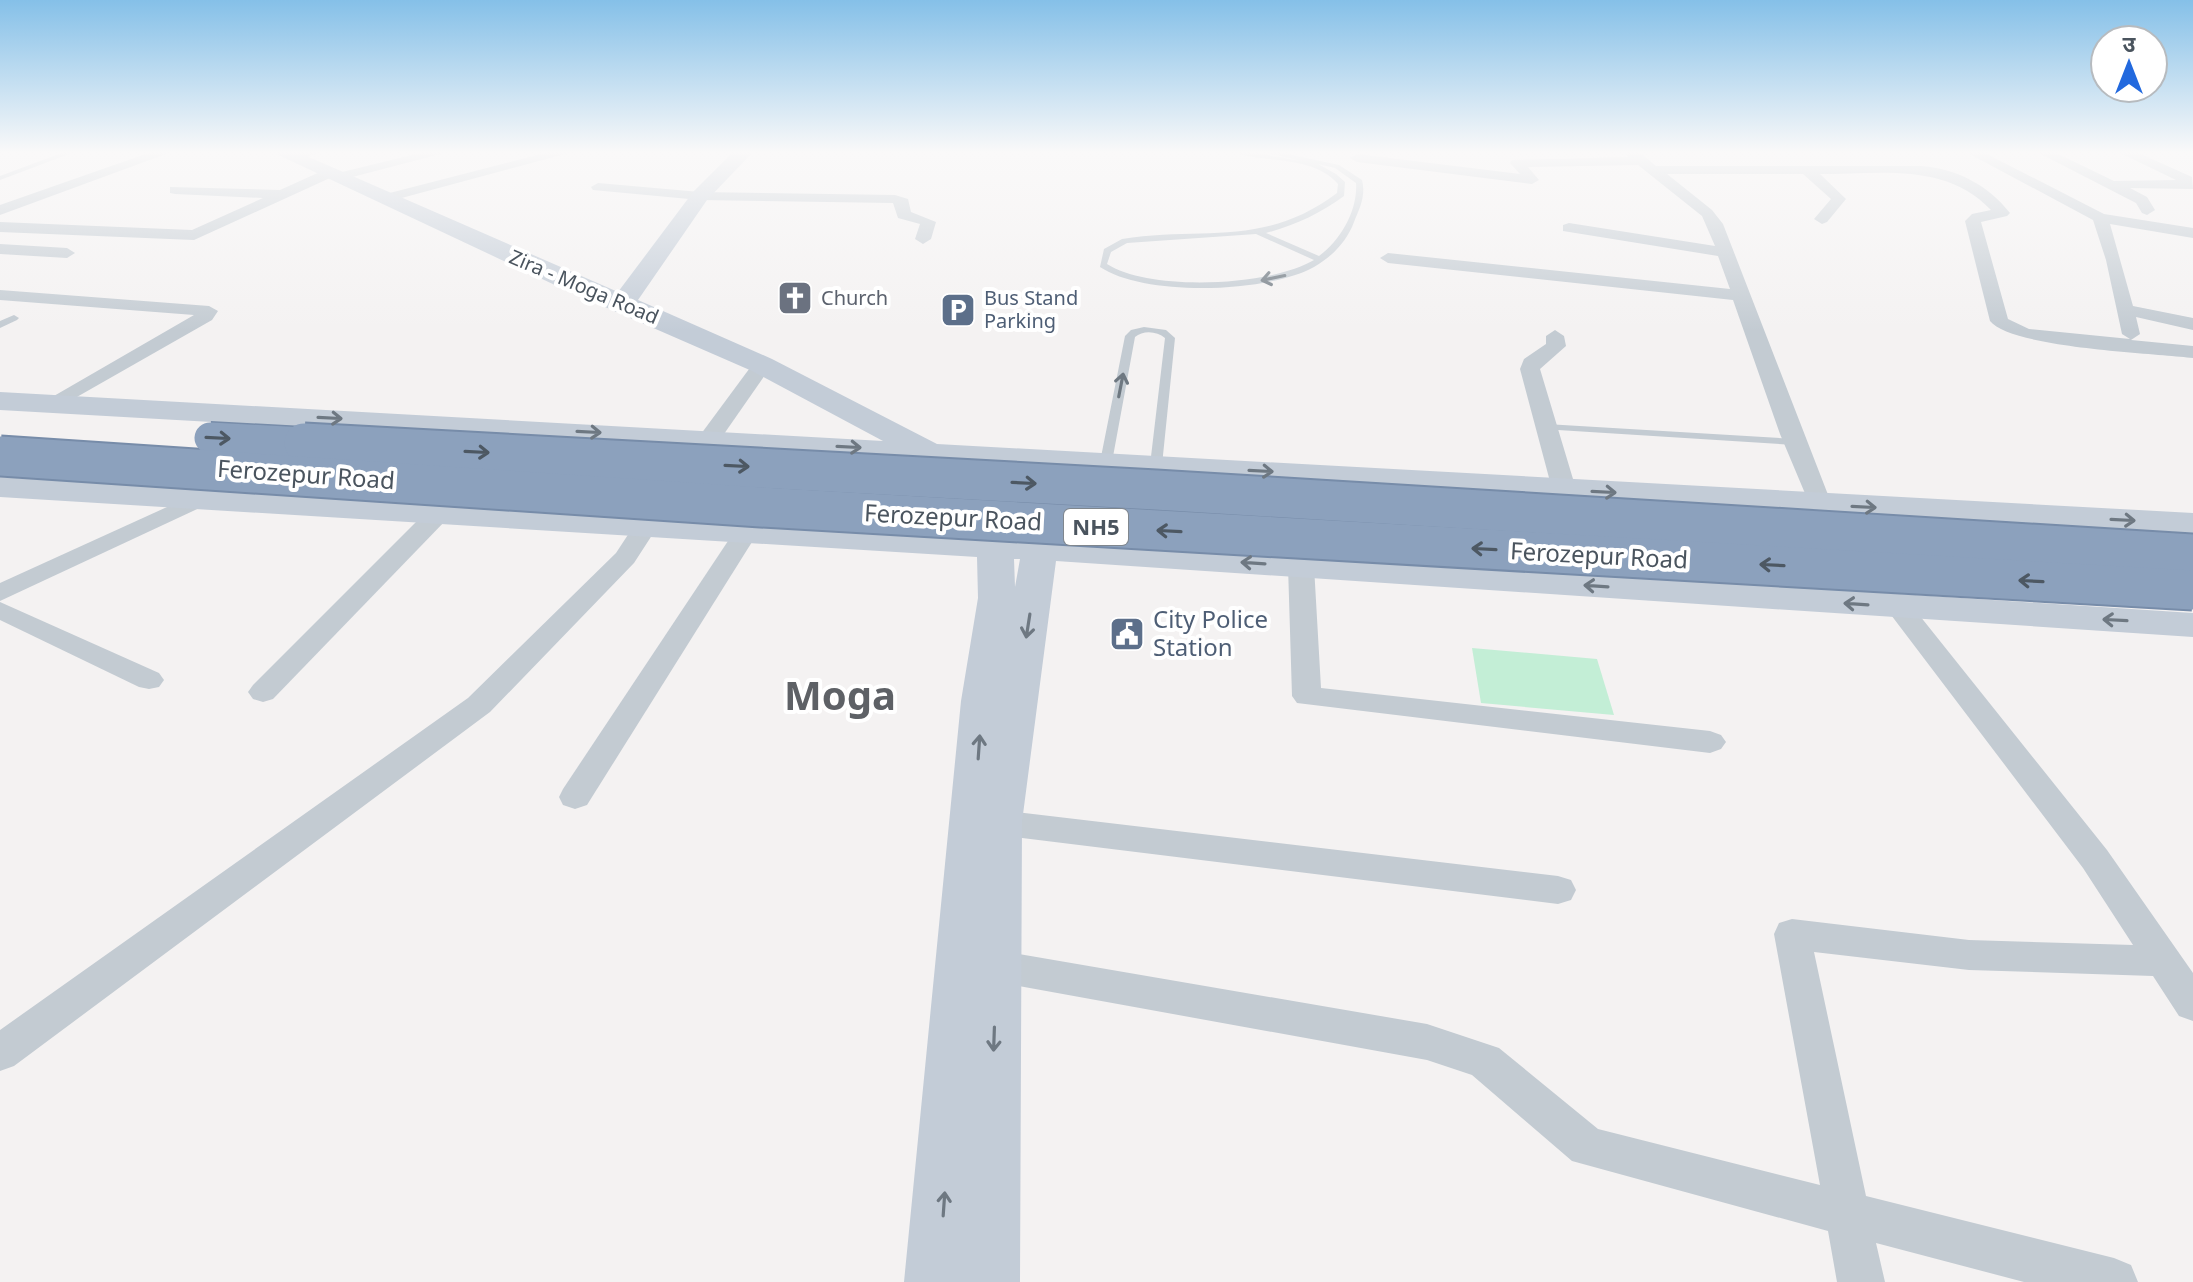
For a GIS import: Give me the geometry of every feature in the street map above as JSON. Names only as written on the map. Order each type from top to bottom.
[{"type":"highway","name":"Ferozepur Road","points":[[0,426],[1156,490],[2193,554]]},
{"type":"highway","name":"Ferozepur Road","points":[[0,456],[761,507],[2193,590]]},
{"type":"street","points":[[0,227],[189,236],[204,233],[248,211]]},
{"type":"street","name":"Zira - Moga Road","points":[[409,211],[762,365],[892,440],[931,453],[1021,525],[1035,538],[1040,549]]},
{"type":"street","points":[[623,303],[689,211]]},
{"type":"street","points":[[903,211],[903,215],[928,222],[923,239]]},
{"type":"street","points":[[1703,211],[1712,218],[1728,253],[1740,295],[1820,505]]},
{"type":"street","points":[[1822,219],[1829,211]]},
{"type":"street","points":[[2001,211],[1977,217],[1973,221],[1999,321],[2006,327],[2027,334],[2193,352]]},
{"type":"street","points":[[2086,211],[2100,218],[2193,233]]},
{"type":"street","points":[[2100,218],[2114,260],[2131,334]]},
{"type":"street","points":[[1569,228],[1728,253]]},
{"type":"street","points":[[0,249],[67,253]]},
{"type":"street","points":[[1388,258],[1740,295]]},
{"type":"street","points":[[0,295],[209,311],[206,316],[54,404]]},
{"type":"street","points":[[2124,309],[2193,324]]},
{"type":"street","points":[[1555,336],[1556,346],[1531,363],[1530,369],[1564,489]]},
{"type":"street","points":[[709,439],[762,365]]},
{"type":"street","points":[[0,401],[709,439],[892,440],[923,496],[939,515],[995,546]]},
{"type":"street","points":[[931,453],[1820,505],[2193,523]]},
{"type":"street","points":[[0,487],[745,534],[995,546],[2193,625]]},
{"type":"street","points":[[0,593],[200,499]]},
{"type":"street","points":[[263,692],[439,513]]},
{"type":"street","points":[[0,1053],[479,705],[625,558],[646,526]]},
{"type":"street","points":[[575,797],[745,534]]},
{"type":"street","points":[[986,1282],[996,966],[986,823],[982,701],[997,598],[995,546]]},
{"type":"street","points":[[938,1282],[986,823],[1040,549]]},
{"type":"street","points":[[1301,566],[1307,696],[1710,742]]},
{"type":"street","points":[[1898,607],[2095,859],[2193,1004]]},
{"type":"street","points":[[0,610],[149,680]]},
{"type":"street","points":[[986,823],[1558,890]]},
{"type":"street","points":[[1861,1282],[1792,934],[1969,955],[2164,961]]},
{"type":"street","points":[[996,966],[1427,1042],[1485,1061],[1587,1147],[2114,1282]]},
{"type":"lane","points":[[1318,211],[1257,232],[1125,241],[1107,251],[1103,265],[1115,274],[1132,278],[1231,283],[1271,280],[1291,275],[1333,251],[1346,236],[1354,211]]},
{"type":"lane","points":[[1257,232],[1319,259]]},
{"type":"lane","points":[[0,325],[14,318]]},
{"type":"lane","points":[[1106,462],[1130,336],[1134,332],[1150,329],[1164,332],[1170,338],[1156,465]]},
{"type":"lane","points":[[1546,427],[1795,442]]},
{"type":"green space","points":[[1472,648],[1597,659],[1614,715],[1481,703]]},
{"type":"place","name":"Church","points":[[795,298]]},
{"type":"place","name":"Bus Stand Parking","points":[[958,310]]},
{"type":"place","name":"City Police Station","points":[[1127,634]]},
{"type":"district","name":"Moga","points":[[840,696]]}]
